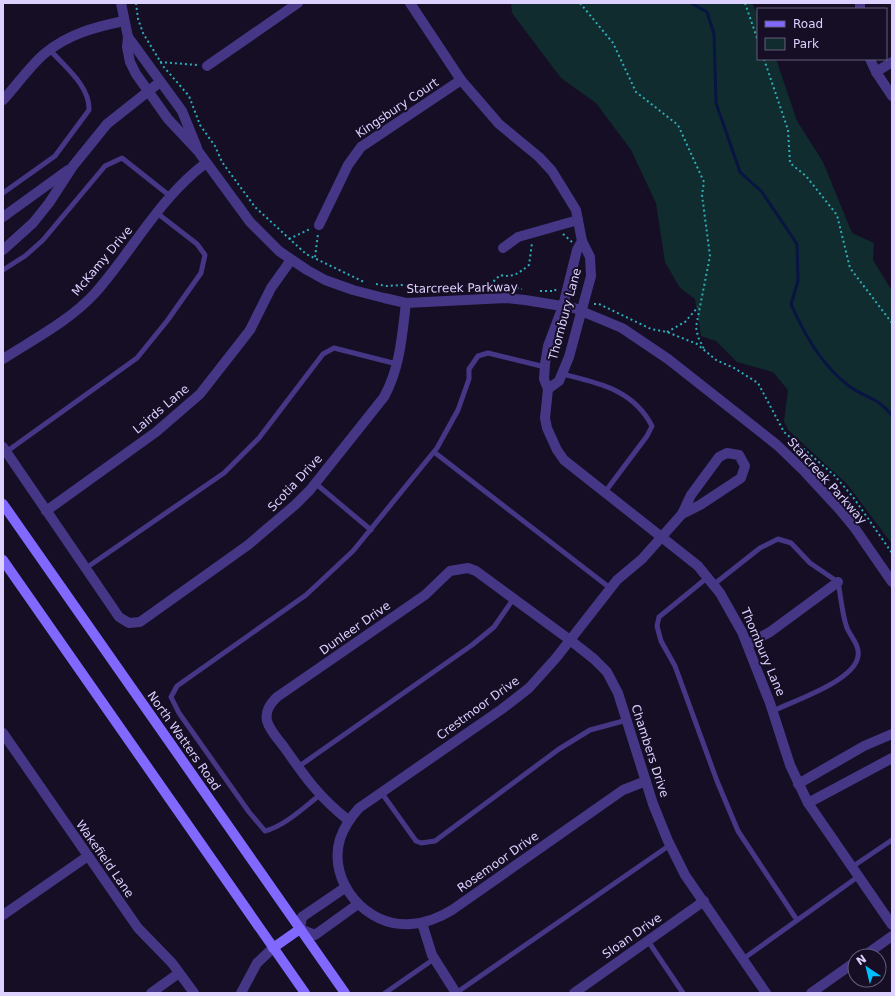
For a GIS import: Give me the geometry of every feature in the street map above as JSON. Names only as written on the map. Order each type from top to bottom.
[{"type":"main road","name":"North Watters Road","points":[[3,504],[345,993]]},
{"type":"main road","points":[[3,560],[305,993]]},
{"type":"main road","points":[[273,948],[300,929]]},
{"type":"street","name":"Starcreek Parkway","points":[[121,3],[128,37],[127,46],[130,62],[148,91],[168,119],[198,151],[250,222],[266,239],[291,260],[325,280],[353,290],[406,303],[506,298],[564,302],[583,307],[622,328],[652,347],[777,445],[804,471],[844,516],[892,582]]},
{"type":"street","points":[[207,66],[298,3]]},
{"type":"street","name":"Thornbury Lane","points":[[410,3],[461,80],[499,124],[539,157],[552,171],[576,210],[578,220],[577,250],[564,302],[548,346],[545,367],[544,379],[548,389],[545,418],[550,438],[557,450],[573,467],[698,566],[711,581],[730,608],[748,644],[773,710],[790,765],[798,784],[808,803],[892,925]]},
{"type":"street","points":[[3,100],[31,68],[50,50],[74,34],[92,28],[124,21]]},
{"type":"street","name":"Starcreek Parkway","points":[[128,37],[182,112],[198,151]]},
{"type":"street","points":[[870,60],[876,72],[892,96]]},
{"type":"street","points":[[876,72],[892,62]]},
{"type":"street","name":"Kingsbury Court","points":[[319,225],[348,165],[361,147],[461,80]]},
{"type":"street","points":[[3,250],[33,223],[49,203],[73,166],[107,124],[160,82]]},
{"type":"street","name":"McKamy Drive","points":[[3,360],[80,308],[108,277],[170,196],[184,180],[206,163]]},
{"type":"street","points":[[3,216],[73,166]]},
{"type":"street","points":[[503,248],[518,237],[578,220]]},
{"type":"street","name":"Thornbury Lane","points":[[548,389],[559,381],[569,357],[591,276],[590,257],[578,242]]},
{"type":"street","name":"Lairds Lane","points":[[46,510],[156,432],[200,394],[250,330],[271,288],[291,260]]},
{"type":"street","name":"Scotia Drive","points":[[86,568],[119,617],[129,623],[134,623],[144,619],[248,545],[295,506],[384,398],[391,385],[397,364],[406,303]]},
{"type":"street","points":[[5,449],[86,568]]},
{"type":"street","name":"Crestmoor Drive","points":[[358,904],[346,887],[338,864],[340,838],[348,820],[359,808],[381,792],[516,699],[543,674],[610,588],[642,558],[682,514],[691,495],[719,457],[727,453],[739,455],[745,466],[741,478],[700,505],[682,514]]},
{"type":"street","name":"Chambers Drive","points":[[459,568],[476,571],[570,640],[594,659],[607,672],[618,693],[646,781],[670,845],[685,875],[766,993]]},
{"type":"street","name":"Dunleer Drive","points":[[298,767],[270,728],[268,722],[268,712],[272,702],[277,697],[435,588],[443,577],[459,568]]},
{"type":"street","points":[[748,644],[770,632],[838,582]]},
{"type":"street","name":"Wakefield Lane","points":[[3,733],[138,928],[180,973],[194,993]]},
{"type":"street","points":[[798,784],[864,746],[892,734]]},
{"type":"street","points":[[808,803],[892,758]]},
{"type":"street","points":[[298,767],[320,795],[348,820]]},
{"type":"street","name":"Rosemoor Drive","points":[[358,904],[379,918],[398,924],[422,923],[437,918],[452,910],[623,790],[646,781]]},
{"type":"street","points":[[3,915],[88,856]]},
{"type":"street","points":[[346,887],[302,917],[300,929],[314,935],[358,904]]},
{"type":"street","name":"Sloan Drive","points":[[574,993],[704,901]]},
{"type":"street","points":[[422,923],[434,959],[456,993]]},
{"type":"street","points":[[875,948],[892,936]]},
{"type":"street","points":[[241,993],[256,963],[273,948]]},
{"type":"street","points":[[811,993],[847,968]]},
{"type":"street","points":[[151,993],[180,973]]},
{"type":"lane","points":[[3,193],[55,156],[89,110],[89,104],[84,89],[50,50]]},
{"type":"lane","points":[[3,270],[25,256],[43,240],[105,166],[122,158],[170,196]]},
{"type":"lane","points":[[5,449],[138,358],[201,273],[205,255],[197,244],[157,213]]},
{"type":"lane","points":[[86,568],[224,473],[259,438],[323,354],[334,348],[397,364]]},
{"type":"lane","points":[[320,795],[272,829],[265,830],[249,812],[184,719],[171,697],[177,686],[306,595],[353,551],[434,452],[458,410],[469,379],[470,369],[478,356],[488,353],[545,367]]},
{"type":"lane","points":[[562,374],[603,385],[631,399],[647,416],[652,426],[647,436],[605,492]]},
{"type":"lane","points":[[434,452],[610,588]]},
{"type":"lane","points":[[315,483],[371,530]]},
{"type":"lane","points":[[773,710],[814,692],[853,669],[858,656],[857,646],[847,628],[838,582],[810,563],[791,543],[778,539],[760,548],[659,617],[657,626],[658,633],[675,666],[717,781],[738,831],[797,920]]},
{"type":"lane","points":[[298,767],[472,645],[494,627],[514,598]]},
{"type":"lane","points":[[381,792],[416,841],[421,843],[435,840],[559,749],[590,730],[626,720]]},
{"type":"lane","points":[[852,867],[892,840]]},
{"type":"lane","points":[[456,993],[670,845]]},
{"type":"lane","points":[[743,959],[859,876]]},
{"type":"lane","points":[[648,941],[683,993]]},
{"type":"lane","points":[[385,993],[434,959]]},
{"type":"path","points":[[136,3],[138,19],[143,33],[160,62],[189,96],[200,125],[215,146],[222,162],[255,207],[306,254],[368,283]]},
{"type":"path","points":[[580,3],[613,43],[636,92],[678,125],[704,182],[702,195],[710,256],[696,327],[704,350]]},
{"type":"path","points":[[745,3],[757,38]]},
{"type":"path","points":[[764,60],[788,130],[790,163],[806,176],[837,215],[850,268],[892,323]]},
{"type":"path","points":[[160,62],[207,66]]},
{"type":"path","points":[[289,238],[319,225]]},
{"type":"path","points":[[314,257],[319,225]]},
{"type":"path","points":[[558,236],[564,234],[578,242]]},
{"type":"path","points":[[490,285],[500,275],[508,277],[518,275],[529,265],[532,243],[538,242]]},
{"type":"path","points":[[374,284],[402,286],[435,291],[460,286],[485,287],[490,285],[505,285],[524,289]]},
{"type":"path","points":[[537,291],[555,291],[558,287]]},
{"type":"path","points":[[550,291],[564,302]]},
{"type":"path","points":[[583,307],[600,304],[651,329],[667,332],[697,344],[716,360],[734,368],[758,383],[784,432],[834,475],[844,486],[892,553]]},
{"type":"path","points":[[667,332],[685,322],[699,306]]},
{"type":"green space","points":[[511,3],[752,3],[757,13],[757,60],[776,60],[797,121],[823,162],[852,233],[874,243],[873,260],[892,291],[892,544],[847,484],[788,430],[784,421],[788,390],[773,372],[737,362],[716,341],[701,336],[695,299],[680,288],[665,262],[656,203],[631,150],[596,103],[561,78],[512,13]]},
{"type":"waterway","points":[[691,3],[707,12],[714,34],[716,103],[740,172],[762,192],[797,244],[798,281],[791,304],[796,315],[808,338],[830,369],[849,386],[882,405],[892,416]]}]
